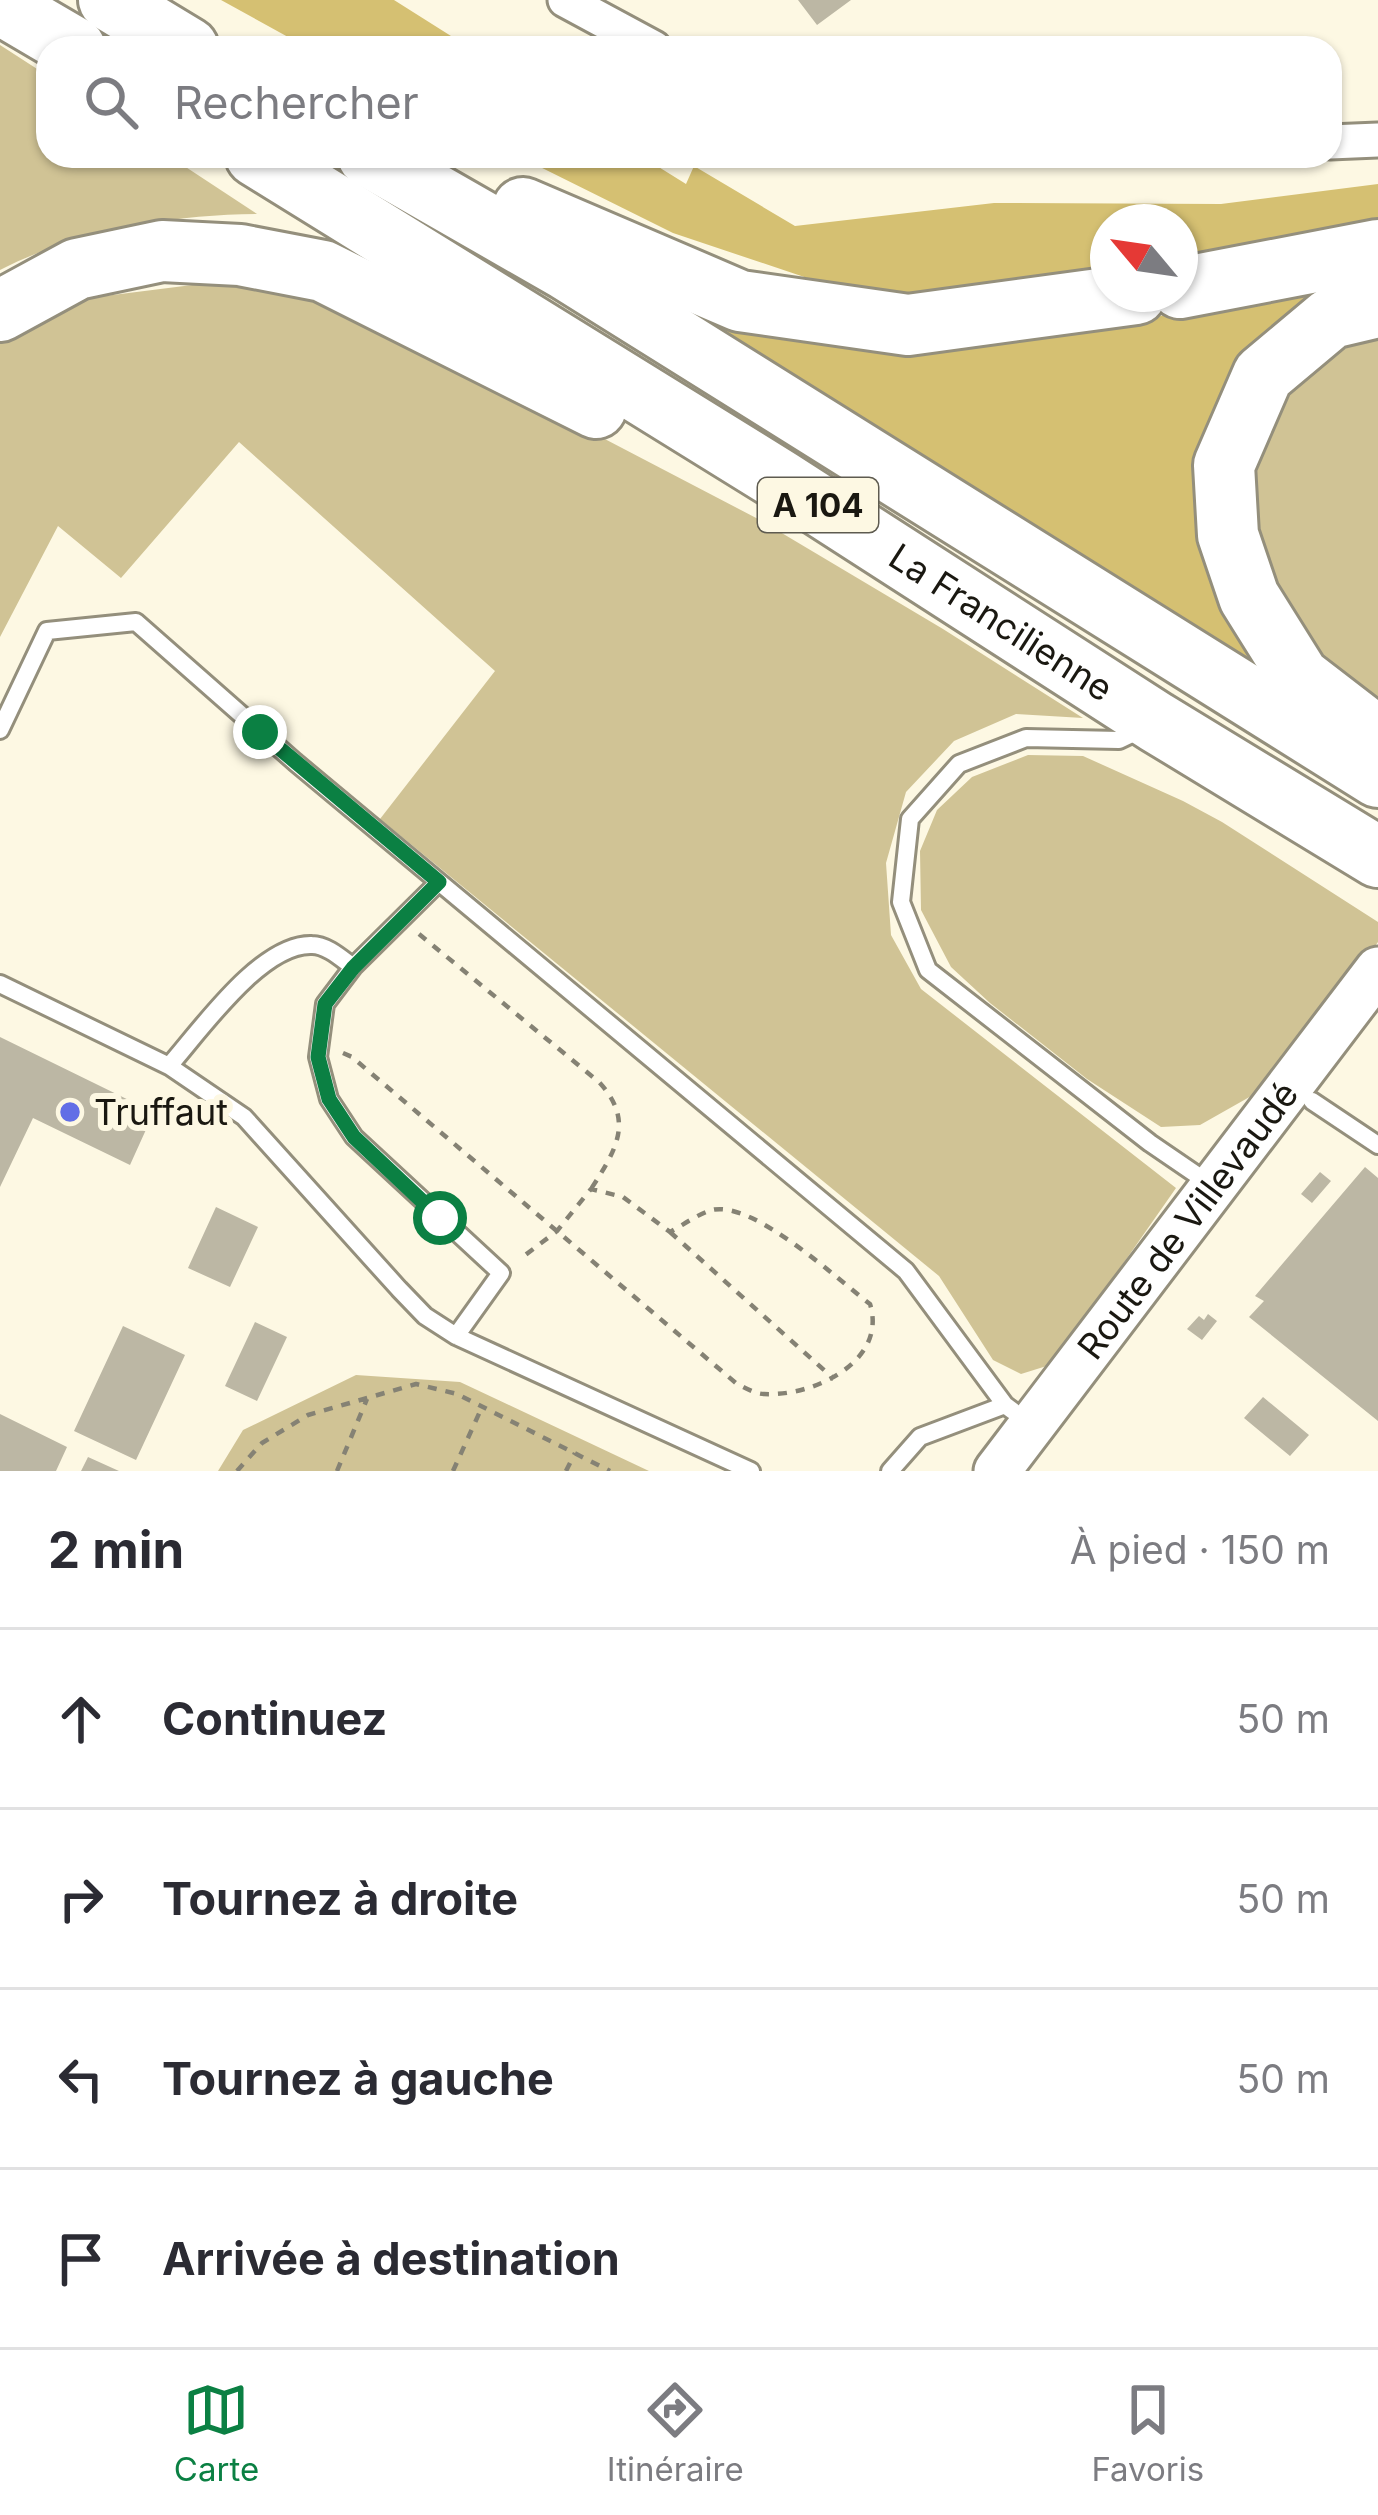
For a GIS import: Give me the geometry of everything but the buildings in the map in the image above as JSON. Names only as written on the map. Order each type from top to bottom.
[{"type":"highway","points":[[109,0],[168,36]]},
{"type":"highway","points":[[0,4],[55,36]]},
{"type":"highway","name":"La Francilienne","points":[[275,168],[1378,857]]},
{"type":"highway","name":"La Francilienne","points":[[389,168],[567,270],[1378,777]]},
{"type":"highway","points":[[449,168],[520,206],[740,301],[908,325],[1090,300]]},
{"type":"highway","points":[[1198,285],[1378,250]]},
{"type":"highway","points":[[0,311],[77,269],[162,251],[241,255],[323,271],[724,474],[779,481]]},
{"type":"highway","points":[[1378,307],[1331,318],[1264,376],[1224,465],[1228,535],[1250,597],[1299,677],[1378,738]]},
{"type":"main road","name":"Route de Villevaudé","points":[[998,1471],[1019,1415],[1214,1187],[1378,970]]},
{"type":"main road","name":"Route de Villevaudé","points":[[1033,1471],[1378,1014]]},
{"type":"street","points":[[565,0],[632,36]]},
{"type":"street","points":[[1342,142],[1378,140]]},
{"type":"lane","points":[[0,730],[47,632],[136,622],[295,762],[906,1271],[1019,1415],[920,1437],[890,1471]]},
{"type":"lane","points":[[1156,722],[1119,740],[1026,739],[959,764],[910,818],[902,902],[928,970],[1150,1143],[1214,1187]]},
{"type":"lane","points":[[439,882],[353,968],[325,1004],[318,1057],[329,1099],[354,1137],[501,1273],[456,1336]]},
{"type":"lane","points":[[170,1066],[238,987],[271,959],[295,947],[317,944],[353,968]]},
{"type":"lane","points":[[0,984],[170,1066],[244,1117],[425,1316],[456,1336],[751,1471]]},
{"type":"lane","points":[[1312,1101],[1378,1144]]},
{"type":"path","points":[[402,919],[615,1099],[621,1123],[609,1161],[591,1190],[557,1231],[501,1273]]},
{"type":"path","points":[[320,1042],[352,1057],[737,1384],[760,1395],[835,1379],[870,1343],[875,1320],[870,1304],[763,1221],[731,1209],[712,1210],[670,1232]]},
{"type":"path","points":[[591,1190],[623,1197],[670,1232],[835,1379]]},
{"type":"path","points":[[237,1471],[262,1443],[308,1415],[416,1384],[457,1394],[610,1471]]},
{"type":"path","points":[[337,1471],[369,1396]]},
{"type":"path","points":[[453,1471],[482,1407]]},
{"type":"path","points":[[566,1471],[574,1454]]},
{"type":"shaded area","points":[[221,0],[394,0],[451,36],[286,36]]},
{"type":"shaded area","points":[[0,45],[36,68],[36,168],[187,168],[257,214],[125,227],[61,245],[0,270]]},
{"type":"shaded area","points":[[542,168],[660,168],[686,184],[697,168],[795,226],[994,203],[1221,204],[1378,184],[1378,225],[1198,260],[1198,204],[1090,204],[1090,275],[940,296],[828,285],[673,233]]},
{"type":"shaded area","points":[[1344,277],[1216,414],[1267,679],[707,334],[703,317],[1114,327],[1198,312],[1198,307]]},
{"type":"shaded area","points":[[208,283],[325,298],[760,520],[1083,718],[1016,714],[954,741],[906,792],[886,863],[891,935],[921,989],[1176,1188],[1053,1364],[1021,1374],[993,1360],[939,1276],[380,819],[495,671],[239,442],[121,578],[58,526],[0,637],[0,339],[65,301]]},
{"type":"shaded area","points":[[1378,322],[1378,704],[1307,653],[1257,578],[1242,496],[1293,370]]},
{"type":"shaded area","points":[[1028,755],[1083,756],[1183,801],[1378,922],[1378,942],[1284,1070],[1253,1095],[1200,1125],[1161,1127],[1087,1079],[951,967],[921,910],[920,851],[937,810],[972,777]]},
{"type":"shaded area","points":[[356,1375],[460,1382],[649,1471],[218,1471],[243,1430]]},
{"type":"place","name":"Truffaut","points":[[70,1112]]},
{"type":"route","points":[[260,732],[439,882],[353,968],[325,1004],[318,1057],[329,1099],[354,1137],[440,1218]]}]
